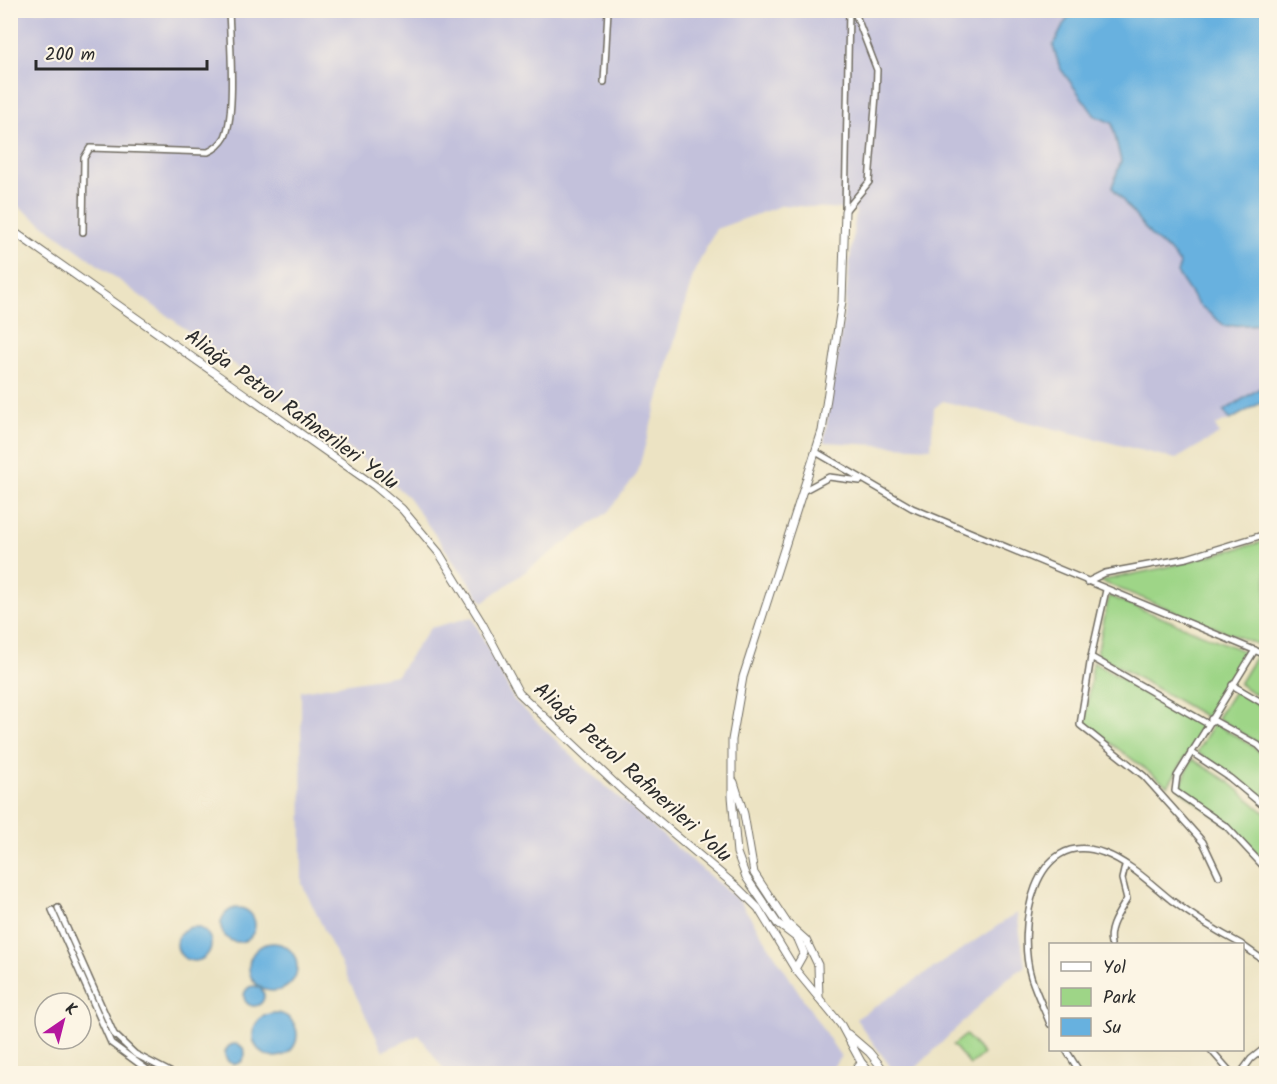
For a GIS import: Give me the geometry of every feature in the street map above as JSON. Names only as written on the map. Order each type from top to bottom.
[{"type":"street","points":[[83,232],[84,158],[90,148],[208,152],[216,148],[225,137],[230,113],[230,10]]},
{"type":"street","points":[[604,82],[608,10]]},
{"type":"street","points":[[795,969],[804,953],[795,935],[777,923],[746,877],[737,853],[732,740],[743,676],[816,452],[830,386],[842,302],[849,10]]},
{"type":"street","points":[[845,211],[853,198],[869,182],[876,95],[877,70],[854,10]]},
{"type":"street","name":"Aliağa Petrol Rafinerileri Yolu","points":[[10,229],[375,486],[402,509],[439,553],[482,623],[519,693],[622,790],[738,888],[758,908],[795,969],[844,1030]]},
{"type":"street","points":[[816,452],[898,501],[1106,590],[1266,655]]},
{"type":"street","points":[[803,491],[829,477],[846,477],[868,483]]},
{"type":"street","points":[[1087,582],[1105,573],[1187,558],[1266,534]]},
{"type":"street","points":[[1106,590],[1091,657],[1080,725],[1152,784],[1203,842],[1219,876]]},
{"type":"street","points":[[1254,650],[1176,776],[1175,791],[1227,827],[1266,868]]},
{"type":"street","points":[[1091,657],[1258,745],[1266,753]]},
{"type":"street","points":[[1232,685],[1266,705]]},
{"type":"street","points":[[1191,752],[1230,778],[1266,808]]},
{"type":"street","points":[[733,776],[744,814],[754,873],[787,923],[802,934],[818,965],[819,998]]},
{"type":"street","points":[[1049,1022],[1030,976],[1029,904],[1036,882],[1053,859],[1065,852],[1087,849],[1105,853],[1139,872],[1208,926],[1238,943]]},
{"type":"street","points":[[1110,943],[1109,938],[1113,923],[1127,899],[1122,879],[1125,866]]},
{"type":"street","points":[[753,888],[761,883]]},
{"type":"street","points":[[761,900],[769,895]]},
{"type":"street","points":[[770,912],[777,908]]},
{"type":"street","points":[[153,1074],[111,1043],[55,909],[114,1034],[135,1054],[174,1074]]},
{"type":"street","points":[[1244,946],[1266,962]]},
{"type":"street","points":[[844,1030],[861,1062],[871,1074]]},
{"type":"street","points":[[844,1030],[870,1052],[887,1074]]},
{"type":"street","points":[[1240,1074],[1251,1059],[1266,1047]]},
{"type":"street","points":[[1067,1051],[1081,1074]]},
{"type":"street","points":[[1212,1051],[1232,1074]]},
{"type":"street","points":[[851,1074],[861,1062]]},
{"type":"shaded area","points":[[11,11],[1075,11],[1065,22],[1060,68],[1095,116],[1112,123],[1121,161],[1153,238],[1171,252],[1181,264],[1177,273],[1225,326],[1266,324],[1266,384],[1225,411],[1230,420],[1215,425],[1219,434],[1176,459],[943,401],[934,408],[931,448],[824,442],[845,305],[856,210],[783,205],[716,229],[694,272],[637,474],[608,512],[483,602],[408,497],[375,468],[11,201]]},
{"type":"shaded area","points":[[472,617],[514,700],[589,772],[741,903],[841,1057],[828,1073],[447,1074],[419,1035],[383,1051],[302,884],[301,691],[397,675],[430,628]]},
{"type":"shaded area","points":[[1017,913],[1025,966],[1004,981],[911,1073],[895,1073],[856,1019]]},
{"type":"green space","points":[[1266,541],[1266,648],[1100,581],[1163,568]]},
{"type":"green space","points":[[1109,596],[1246,652],[1208,718],[1097,654]]},
{"type":"green space","points":[[1257,654],[1266,658],[1266,701],[1239,684]]},
{"type":"green space","points":[[1093,662],[1204,726],[1168,786],[1085,724]]},
{"type":"green space","points":[[1235,690],[1266,709],[1266,748],[1217,718]]},
{"type":"green space","points":[[1214,723],[1254,747],[1266,758],[1266,805],[1251,790],[1197,752]]},
{"type":"green space","points":[[1192,759],[1229,782],[1266,814],[1266,863],[1235,831],[1179,789]]},
{"type":"green space","points":[[966,1035],[983,1054],[970,1065],[953,1045]]},
{"type":"water","points":[[1075,11],[1266,11],[1266,324],[1225,326],[1197,303],[1177,273],[1180,264],[1171,252],[1153,238],[1112,187],[1121,161],[1112,123],[1095,116],[1060,68],[1053,46],[1065,22]]},
{"type":"water","points":[[1266,384],[1266,400],[1230,420],[1224,411]]},
{"type":"water","points":[[238,908],[250,913],[255,925],[250,937],[238,942],[226,937],[221,925],[226,913]]},
{"type":"water","points":[[194,927],[206,932],[211,944],[206,956],[194,961],[182,956],[177,944],[182,932]]},
{"type":"water","points":[[268,943],[278,943],[290,950],[297,962],[297,972],[290,984],[278,991],[268,991],[253,980],[249,972],[249,962],[260,947]]},
{"type":"water","points":[[254,986],[261,989],[264,996],[261,1003],[254,1006],[247,1003],[244,996],[247,989]]},
{"type":"water","points":[[275,1013],[284,1014],[291,1019],[296,1026],[296,1044],[291,1051],[284,1056],[275,1057],[266,1056],[259,1051],[254,1044],[253,1035],[254,1026],[259,1019],[266,1014]]},
{"type":"water","points":[[235,1044],[242,1047],[245,1054],[242,1061],[235,1064],[228,1061],[225,1054],[228,1047]]}]
